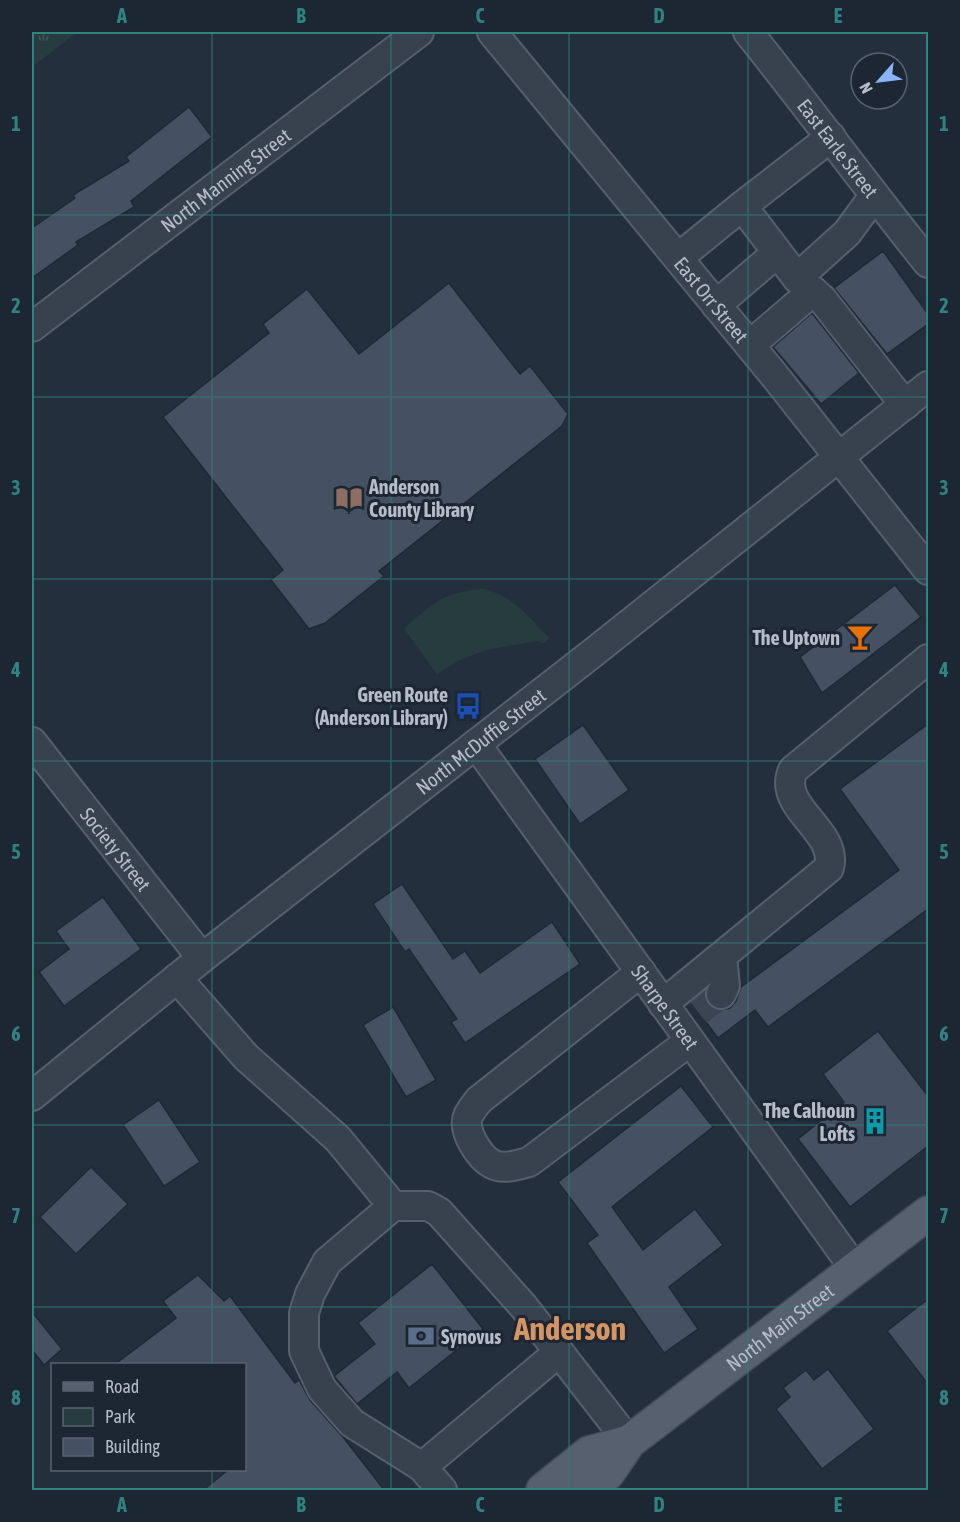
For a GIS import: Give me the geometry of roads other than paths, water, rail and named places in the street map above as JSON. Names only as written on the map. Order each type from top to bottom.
[{"type":"main road","name":"North Main Street","points":[[587,1491],[608,1473],[629,1442],[928,1213]]},
{"type":"main road","name":"North Main Street","points":[[543,1491],[589,1453],[629,1442]]},
{"type":"street","name":"North Manning Street","points":[[32,327],[419,32]]},
{"type":"street","name":"East Orr Street","points":[[492,32],[750,345],[928,570]]},
{"type":"street","name":"East Earle Street","points":[[748,32],[928,263]]},
{"type":"street","points":[[678,258],[831,137]]},
{"type":"street","points":[[750,345],[805,284],[874,196]]},
{"type":"street","points":[[742,206],[777,253],[822,299],[905,405]]},
{"type":"street","points":[[716,305],[777,253]]},
{"type":"street","name":"North McDuffie Street","points":[[32,1096],[202,958],[840,458],[928,386]]},
{"type":"street","points":[[663,1004],[829,868],[832,858],[828,845],[794,798],[790,778],[793,770],[928,659]]},
{"type":"street","name":"Society Street","points":[[32,742],[202,958]]},
{"type":"street","name":"Sharpe Street","points":[[476,744],[663,1004],[690,1027],[855,1269]]},
{"type":"street","points":[[721,994],[725,986],[722,957]]},
{"type":"street","points":[[641,972],[479,1100],[467,1117],[467,1130],[475,1147],[492,1164],[513,1167],[528,1162],[690,1027]]},
{"type":"street","points":[[177,978],[246,1058],[338,1139],[393,1206]]},
{"type":"street","points":[[442,1491],[422,1467],[352,1423],[322,1389],[304,1351],[303,1313],[327,1262],[393,1206],[428,1206],[439,1212],[524,1307],[629,1442]]},
{"type":"street","points":[[422,1467],[559,1352]]},
{"type":"tunnel","points":[[698,1012],[721,994]]},
{"type":"place","name":"Anderson County Library","points":[[349,498]]},
{"type":"place","name":"The Uptown","points":[[860,637]]},
{"type":"place","name":"Green Route (Anderson Library)","points":[[468,706]]},
{"type":"place","name":"The Calhoun Lofts","points":[[875,1121]]},
{"type":"place","name":"Synovus","points":[[421,1336]]},
{"type":"district","name":"Anderson","points":[[570,1328]]}]
